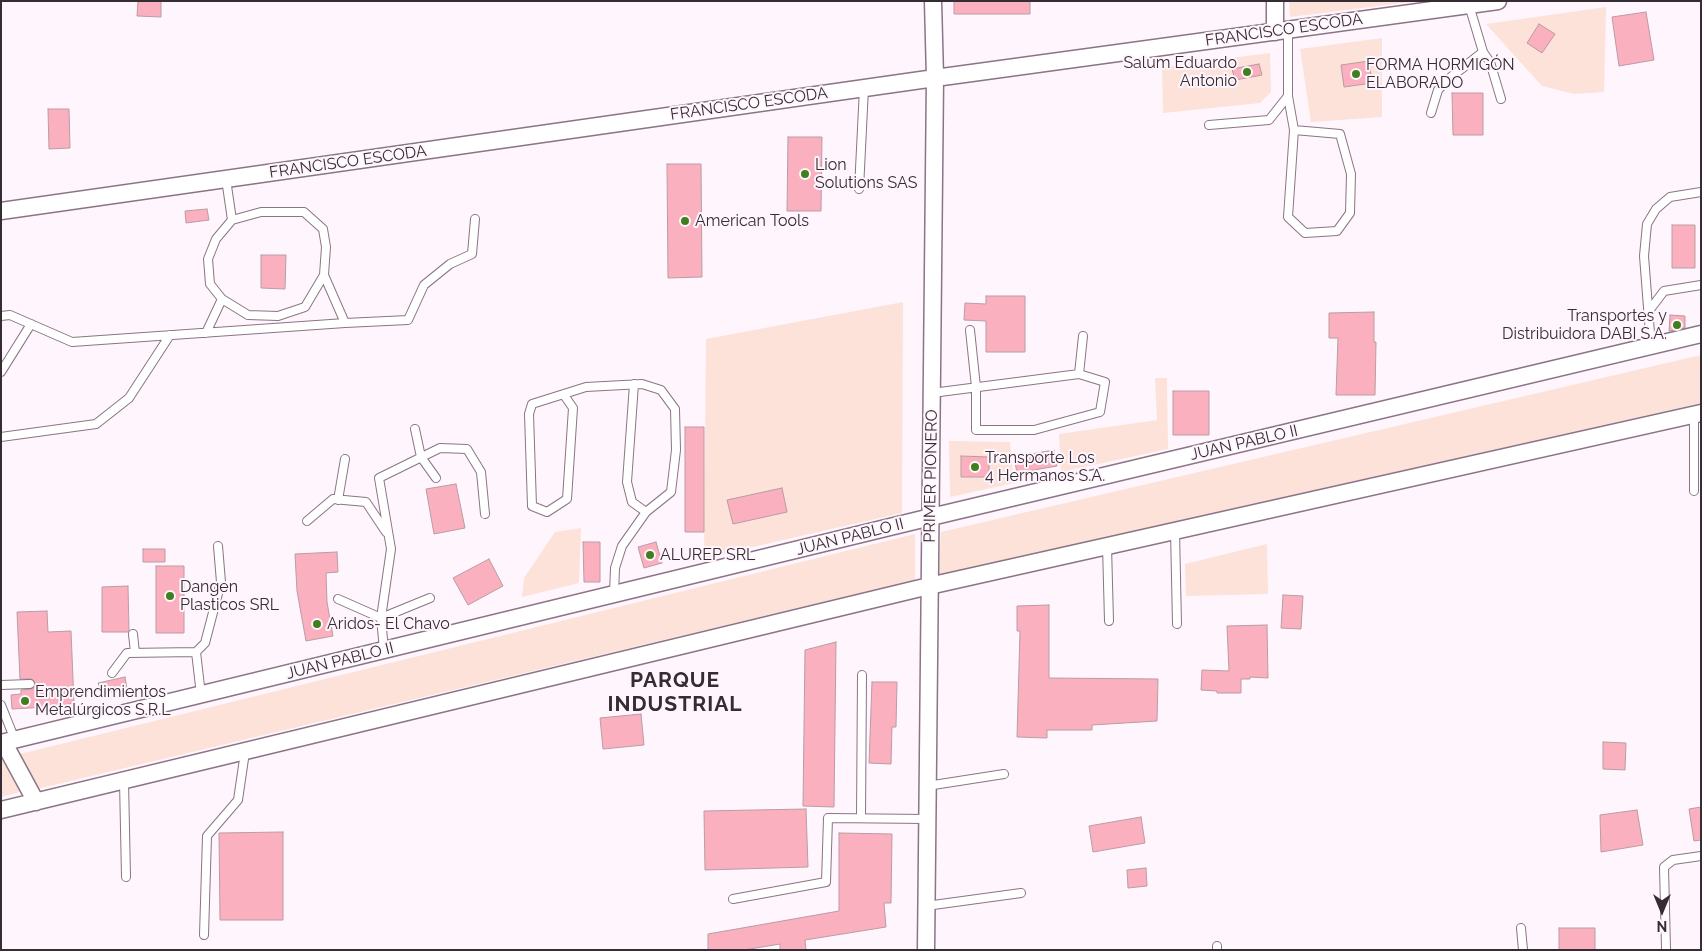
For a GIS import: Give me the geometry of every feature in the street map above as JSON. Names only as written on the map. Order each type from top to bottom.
[{"type":"street","name":"PRIMER PIONERO","points":[[926,950],[935,78],[933,1]]},
{"type":"street","points":[[1275,1],[1282,31]]},
{"type":"street","name":"FRANCISCO ESCODA","points":[[1,211],[935,78],[1498,1]]},
{"type":"street","name":"JUAN PABLO II","points":[[7,742],[931,517],[1701,334]]},
{"type":"street","points":[[1,810],[929,586],[1697,414]]},
{"type":"street","points":[[7,742],[36,802]]},
{"type":"lane","points":[[1469,5],[1483,52],[1490,62],[1500,98]]},
{"type":"lane","points":[[1282,31],[1288,96],[1294,130],[1288,217],[1305,233],[1337,232],[1350,213],[1351,174],[1340,134],[1294,130]]},
{"type":"lane","points":[[1431,113],[1438,90],[1451,77],[1483,52]]},
{"type":"lane","points":[[859,189],[864,88]]},
{"type":"lane","points":[[1208,124],[1269,120],[1288,96]]},
{"type":"lane","points":[[226,179],[232,220]]},
{"type":"lane","points":[[1651,346],[1644,256],[1647,224],[1656,209],[1670,197],[1701,192]]},
{"type":"lane","points":[[262,212],[304,212],[323,229],[326,248],[324,275],[305,307],[278,316],[248,315],[222,299],[210,284],[208,259],[216,239],[232,220],[262,212]]},
{"type":"lane","points":[[1,316],[10,315],[72,342],[408,320],[424,285],[450,264],[472,254],[475,219]]},
{"type":"lane","points":[[324,275],[345,323]]},
{"type":"lane","points":[[1648,312],[1664,291],[1701,285]]},
{"type":"lane","points":[[206,333],[222,299]]},
{"type":"lane","points":[[1,372],[31,324]]},
{"type":"lane","points":[[932,393],[976,388],[1078,374],[1104,382],[1100,412],[1034,430],[976,430],[976,388],[970,330]]},
{"type":"lane","points":[[1,437],[96,424],[129,398],[170,335]]},
{"type":"lane","points":[[1078,374],[1083,336]]},
{"type":"lane","points":[[634,384],[627,482],[632,502],[646,512]]},
{"type":"lane","points":[[564,394],[573,408],[567,499],[547,512],[532,506],[529,414],[532,404],[564,394],[586,388],[642,384],[661,390],[675,409],[676,450],[671,492],[646,512],[622,546],[616,568],[614,594]]},
{"type":"lane","points":[[1694,491],[1697,414]]},
{"type":"lane","points":[[415,430],[421,457],[436,478]]},
{"type":"lane","points":[[384,650],[381,618],[391,549],[379,478],[440,448],[467,449],[481,472],[485,514]]},
{"type":"lane","points":[[338,500],[345,458]]},
{"type":"lane","points":[[307,521],[333,499],[366,502],[388,536]]},
{"type":"lane","points":[[1175,531],[1177,624]]},
{"type":"lane","points":[[112,673],[127,653],[196,652],[205,643],[220,582],[218,546]]},
{"type":"lane","points":[[1107,546],[1109,621]]},
{"type":"lane","points":[[338,598],[381,618],[430,598]]},
{"type":"lane","points":[[133,634],[134,653]]},
{"type":"lane","points":[[196,652],[201,695]]},
{"type":"lane","points":[[861,818],[862,675]]},
{"type":"lane","points":[[1,685],[30,684]]},
{"type":"lane","points":[[1,705],[7,742]]},
{"type":"lane","points":[[204,934],[207,836],[238,800],[245,752]]},
{"type":"lane","points":[[927,786],[1004,774]]},
{"type":"lane","points":[[124,781],[126,877]]},
{"type":"lane","points":[[733,899],[826,882],[828,818],[927,819]]},
{"type":"lane","points":[[1666,949],[1664,867],[1673,860],[1701,856]]},
{"type":"lane","points":[[926,906],[1021,893]]},
{"type":"lane","points":[[1521,928],[1523,950]]},
{"type":"shaded area","points":[[1289,1],[1418,1],[1290,17]]},
{"type":"shaded area","points":[[1606,7],[1604,92],[1574,94],[1542,86],[1486,24]]},
{"type":"shaded area","points":[[1382,38],[1382,117],[1311,122],[1300,49]]},
{"type":"shaded area","points":[[1270,53],[1271,92],[1260,103],[1163,113],[1162,67]]},
{"type":"shaded area","points":[[903,302],[902,513],[704,558],[706,339]]},
{"type":"shaded area","points":[[1701,355],[1701,403],[939,575],[941,532]]},
{"type":"shaded area","points":[[1155,378],[1167,378],[1168,449],[1061,472],[1059,434],[1157,420]]},
{"type":"shaded area","points":[[949,441],[1010,442],[1014,483],[950,497]]},
{"type":"shaded area","points":[[581,528],[579,583],[522,597],[524,578],[555,532]]},
{"type":"shaded area","points":[[915,534],[915,580],[37,789],[20,754]]},
{"type":"shaded area","points":[[1267,544],[1268,594],[1186,596],[1185,564]]},
{"type":"shaded area","points":[[1,754],[20,792],[1,797]]},
{"type":"building","points":[[138,1],[161,1],[161,17],[137,16]]},
{"type":"building","points":[[954,1],[1030,1],[1030,14],[954,14]]},
{"type":"building","points":[[1646,12],[1654,60],[1619,66],[1612,17]]},
{"type":"building","points":[[1539,24],[1555,34],[1542,53],[1527,43]]},
{"type":"building","name":"FORMA HORMIGÓN ELABORADO","points":[[1369,61],[1372,83],[1344,87],[1341,65]]},
{"type":"building","name":"Salum Eduardo Antonio","points":[[1259,64],[1262,75],[1235,80],[1232,69]]},
{"type":"building","points":[[1452,93],[1483,93],[1483,135],[1453,135]]},
{"type":"building","points":[[48,109],[69,109],[70,148],[49,149]]},
{"type":"building","name":"Lion Solutions SAS","points":[[788,137],[822,137],[821,211],[787,211]]},
{"type":"building","name":"American Tools","points":[[667,164],[701,164],[702,277],[668,278]]},
{"type":"building","points":[[207,209],[209,220],[186,223],[185,211]]},
{"type":"building","points":[[1672,225],[1695,225],[1695,268],[1672,268]]},
{"type":"building","points":[[261,255],[286,255],[285,289],[261,288]]},
{"type":"building","points":[[986,296],[1025,296],[1025,352],[986,352],[986,321],[964,320],[965,303],[986,304]]},
{"type":"building","points":[[1374,312],[1374,342],[1376,342],[1375,395],[1336,395],[1338,338],[1329,338],[1329,313]]},
{"type":"building","name":"Transportes y Distribuidora DABI S.A.","points":[[1670,315],[1685,316],[1685,328],[1669,331]]},
{"type":"building","points":[[1173,391],[1209,391],[1209,435],[1173,435]]},
{"type":"building","points":[[685,427],[704,427],[704,532],[685,532]]},
{"type":"building","points":[[1054,450],[1057,466],[1017,473],[1014,457]]},
{"type":"building","name":"Transporte Los 4 Hermanos S.A.","points":[[961,456],[989,457],[989,477],[961,477]]},
{"type":"building","points":[[456,484],[465,528],[434,534],[426,489]]},
{"type":"building","points":[[782,488],[787,512],[733,524],[727,500]]},
{"type":"building","points":[[583,542],[600,542],[600,582],[584,582]]},
{"type":"building","name":"ALUREP SRL","points":[[656,542],[662,563],[644,568],[638,547]]},
{"type":"building","points":[[143,549],[165,549],[165,562],[143,562]]},
{"type":"building","points":[[337,552],[338,572],[326,573],[327,602],[333,636],[306,641],[297,591],[295,554]]},
{"type":"building","points":[[489,559],[503,586],[468,605],[453,578]]},
{"type":"building","name":"Dangen Plasticos SRL","points":[[156,566],[184,566],[184,633],[156,633]]},
{"type":"building","points":[[128,586],[128,632],[102,632],[102,587]]},
{"type":"building","points":[[1283,595],[1303,596],[1301,629],[1281,628]]},
{"type":"building","points":[[1049,605],[1049,678],[1158,679],[1157,721],[1092,725],[1092,730],[1047,730],[1047,738],[1017,737],[1020,631],[1017,631],[1017,606]]},
{"type":"building","points":[[47,611],[48,632],[71,631],[74,703],[48,709],[47,707],[12,709],[11,695],[21,694],[21,690],[33,689],[36,684],[32,679],[20,679],[17,612]]},
{"type":"building","points":[[1267,625],[1268,678],[1250,677],[1250,679],[1241,679],[1241,693],[1217,693],[1217,691],[1201,690],[1202,670],[1229,671],[1227,626]]},
{"type":"building","points":[[836,642],[834,807],[803,806],[805,650]]},
{"type":"building","points":[[125,677],[127,689],[102,694],[98,683]]},
{"type":"building","points":[[872,682],[897,682],[896,727],[892,727],[891,764],[869,763]]},
{"type":"building","points":[[641,714],[644,745],[603,749],[600,718]]},
{"type":"building","points":[[1603,742],[1626,743],[1625,770],[1603,769]]},
{"type":"building","points":[[1701,807],[1701,840],[1694,841],[1689,809]]},
{"type":"building","points":[[806,809],[808,867],[705,870],[704,811]]},
{"type":"building","points":[[1637,810],[1643,845],[1601,852],[1600,815]]},
{"type":"building","points":[[1141,817],[1145,843],[1093,852],[1089,826]]},
{"type":"building","points":[[283,832],[283,920],[220,920],[219,833]]},
{"type":"building","points":[[839,833],[892,834],[891,903],[884,903],[886,927],[805,940],[806,950],[780,950],[780,944],[744,950],[708,950],[708,934],[839,911]]},
{"type":"building","points":[[1146,868],[1147,886],[1128,888],[1127,870]]},
{"type":"building","points":[[1559,928],[1595,928],[1595,950],[1559,950]]},
{"type":"place","name":"Salum Eduardo Antonio","points":[[1247,72]]},
{"type":"place","name":"FORMA HORMIGÓN ELABORADO","points":[[1356,74]]},
{"type":"place","name":"Lion Solutions SAS","points":[[805,174]]},
{"type":"place","name":"American Tools","points":[[685,221]]},
{"type":"place","name":"Transportes y Distribuidora DABI S.A.","points":[[1677,325]]},
{"type":"place","name":"Transporte Los 4 Hermanos S.A.","points":[[975,467]]},
{"type":"place","name":"ALUREP SRL","points":[[650,555]]},
{"type":"place","name":"Dangen Plasticos SRL","points":[[170,596]]},
{"type":"place","name":"Aridos- El Chavo","points":[[317,624]]},
{"type":"place","name":"Emprendimientos Metalúrgicos S.R.L","points":[[25,701]]},
{"type":"district","name":"PARQUE INDUSTRIAL","points":[[675,693]]}]
